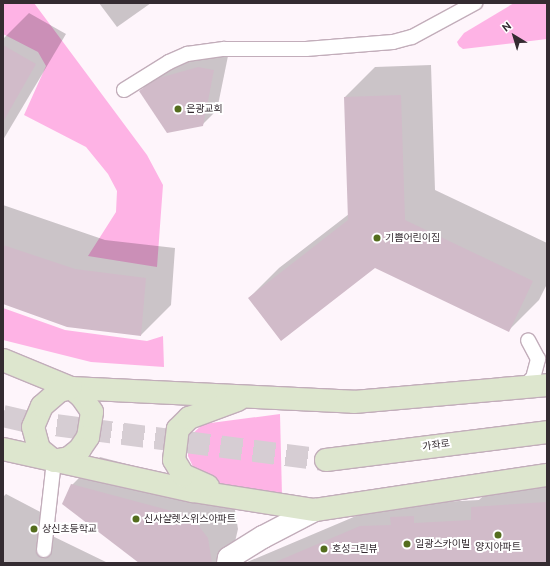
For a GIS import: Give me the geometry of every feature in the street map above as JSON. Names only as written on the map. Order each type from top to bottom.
[{"type":"main road","points":[[3,360],[71,388],[81,396],[92,412],[88,437],[80,449],[69,458],[54,461],[39,449],[34,426],[42,406],[59,391],[71,388],[262,396],[354,402],[547,385]]},
{"type":"main road","points":[[242,499],[183,475],[174,460],[175,444],[178,429],[189,418],[228,402],[262,396]]},
{"type":"main road","name":"가좌로","points":[[326,460],[465,441],[547,432]]},
{"type":"main road","points":[[3,449],[193,491],[315,510],[547,475]]},
{"type":"street","points":[[228,563],[228,558],[263,537],[315,510]]},
{"type":"lane","points":[[124,90],[169,62],[187,54],[224,49],[306,49],[393,42],[412,37],[475,3]]},
{"type":"lane","points":[[523,387],[533,378],[538,359],[528,340]]},
{"type":"lane","points":[[44,550],[54,461]]},
{"type":"shaded area","points":[[3,3],[34,3],[147,155],[163,185],[157,267],[88,256],[116,212],[117,191],[108,174],[86,147],[24,115],[46,66],[38,52],[3,34]]},
{"type":"shaded area","points":[[514,3],[547,3],[547,39],[463,49],[459,46],[457,42],[464,33]]},
{"type":"shaded area","points":[[3,308],[65,330],[147,341],[163,336],[164,367],[91,362],[3,340]]},
{"type":"shaded area","points":[[280,414],[282,496],[229,488],[195,471],[188,456],[188,438],[203,424]]},
{"type":"building","points":[[3,45],[36,64],[3,122]]},
{"type":"building","name":"은광교회","points":[[198,67],[214,70],[203,126],[167,133],[139,91],[159,78]]},
{"type":"building","points":[[401,95],[405,220],[533,281],[509,332],[375,268],[281,341],[248,298],[348,220],[344,97]]},
{"type":"building","points":[[3,245],[75,269],[146,278],[141,336],[67,327],[3,304]]},
{"type":"building","name":"신사샬렛스위스아파트","points":[[71,484],[183,514],[198,525],[208,538],[212,563],[139,563],[62,504]]},
{"type":"building","points":[[547,502],[547,563],[273,563],[360,526],[391,525],[390,517],[414,516],[414,523],[471,520],[471,507]]},
{"type":"tunnel","points":[[3,416],[24,421],[326,460]]},
{"type":"place","name":"은광교회","points":[[178,109]]},
{"type":"place","name":"기쁨어린이집","points":[[377,238]]},
{"type":"place","name":"신사샬렛스위스아파트","points":[[136,519]]},
{"type":"place","name":"상신초등학교","points":[[34,529]]},
{"type":"place","name":"양지아파트","points":[[498,535]]},
{"type":"place","name":"일광스카이빌","points":[[407,544]]},
{"type":"place","name":"호성그린뷰","points":[[324,549]]}]
